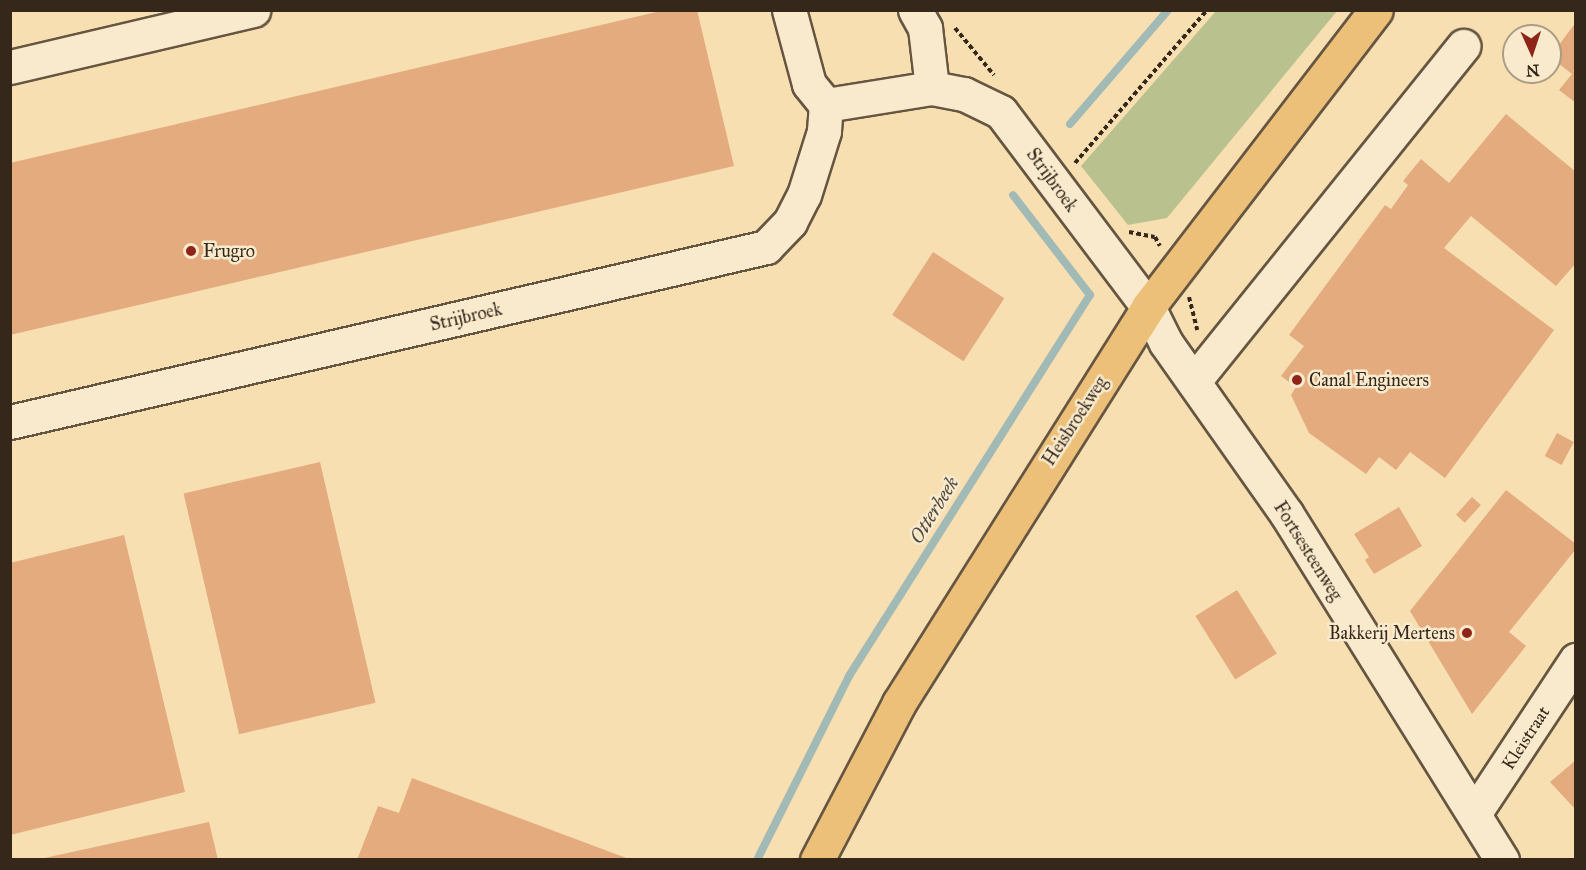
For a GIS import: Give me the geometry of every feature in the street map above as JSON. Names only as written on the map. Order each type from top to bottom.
[{"type":"main road","name":"Heisbroekweg","points":[[817,860],[905,693],[1148,307],[1376,10]]},
{"type":"street","points":[[10,67],[254,10]]},
{"type":"street","points":[[789,10],[809,84],[826,105]]},
{"type":"street","points":[[915,10],[925,28],[932,88]]},
{"type":"street","points":[[1194,381],[1462,46]]},
{"type":"street","name":"Strijbroek","points":[[10,422],[766,247],[790,222],[804,195],[816,165],[826,105],[932,88],[964,94],[1001,112],[1148,307]]},
{"type":"street","name":"Fortsesteenweg","points":[[1148,307],[1194,381],[1286,513],[1420,735],[1474,814],[1502,860]]},
{"type":"street","name":"Kleistraat","points":[[1474,814],[1575,660]]},
{"type":"path","points":[[1074,164],[1207,10]]},
{"type":"green space","points":[[1216,11],[1337,11],[1167,218],[1128,225],[1081,166]]},
{"type":"building","name":"Frugro","points":[[665,10],[697,10],[734,166],[10,335],[10,163]]},
{"type":"building","points":[[1576,22],[1576,103],[1559,90],[1572,74],[1562,66],[1562,41]]},
{"type":"building","points":[[1506,114],[1576,172],[1576,263],[1556,286],[1471,216],[1444,248],[1554,330],[1445,478],[1410,452],[1396,470],[1379,457],[1366,474],[1309,433],[1291,395],[1296,387],[1281,376],[1304,346],[1289,335],[1385,205],[1391,209],[1408,185],[1403,181],[1421,159],[1449,183]]},
{"type":"building","points":[[933,252],[1004,298],[963,361],[892,315]]},
{"type":"building","points":[[1557,433],[1574,442],[1562,465],[1545,456]]},
{"type":"building","points":[[320,462],[376,703],[239,734],[184,493]]},
{"type":"building","points":[[1506,490],[1576,544],[1576,549],[1509,632],[1526,646],[1472,714],[1410,611]]},
{"type":"building","points":[[1472,497],[1481,505],[1465,523],[1456,515]]},
{"type":"building","points":[[1399,507],[1422,546],[1374,574],[1365,560],[1369,557],[1354,534]]},
{"type":"building","points":[[124,535],[185,792],[10,835],[10,563]]},
{"type":"building","points":[[1237,590],[1277,654],[1235,680],[1195,616]]},
{"type":"building","points":[[1576,760],[1576,810],[1550,782]]},
{"type":"building","points":[[412,778],[629,860],[357,860],[378,806],[399,813]]},
{"type":"building","points":[[209,822],[218,860],[40,860],[40,859]]},
{"type":"waterway","name":"Otterbeek","points":[[1070,124],[1168,10]]},
{"type":"waterway","name":"Otterbeek","points":[[757,860],[849,676],[1090,295],[1013,195]]},
{"type":"place","name":"Frugro","points":[[191,251]]},
{"type":"place","name":"Canal Engineers","points":[[1297,380]]},
{"type":"place","name":"Bakkerij Mertens","points":[[1467,633]]}]
